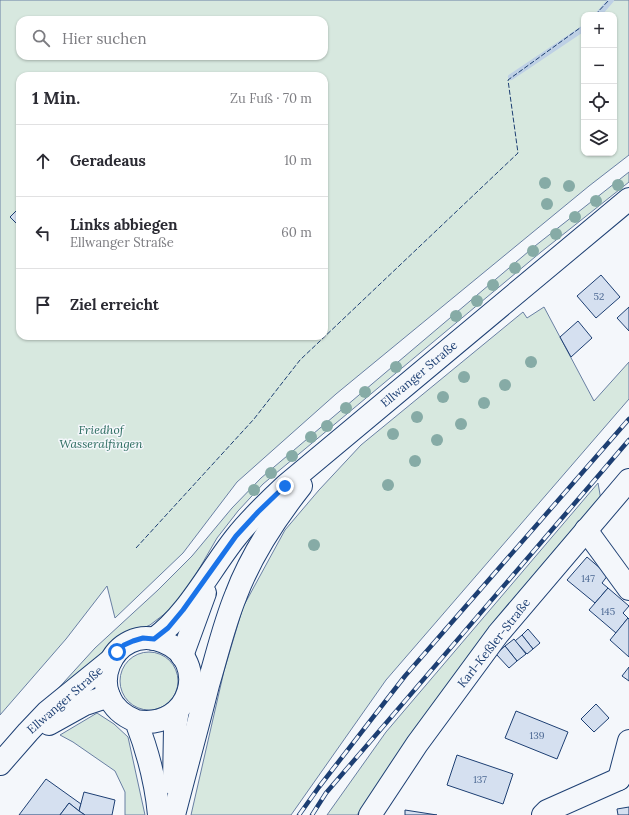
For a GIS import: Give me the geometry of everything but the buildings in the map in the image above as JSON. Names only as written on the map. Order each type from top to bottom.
[{"type":"main road","name":"Ellwanger Straße","points":[[154,639],[168,628],[183,610],[236,536],[285,486],[629,199]]},
{"type":"main road","points":[[173,815],[224,626],[250,563],[286,505],[307,478],[349,433]]},
{"type":"main road","name":"Karl-Keßler-Straße","points":[[370,815],[417,744],[498,634],[629,480]]},
{"type":"main road","points":[[586,530],[629,589]]},
{"type":"main road","name":"Ellwanger Straße","points":[[182,656],[196,616],[220,559]]},
{"type":"main road","points":[[143,638],[154,639],[164,642],[174,648],[182,656],[187,664],[190,684],[184,702],[178,710],[169,717],[147,723],[136,721],[119,712],[109,696],[106,687],[106,678],[111,660],[124,645],[143,638]]},
{"type":"main road","name":"Ellwanger Straße","points":[[2,762],[47,712],[111,660]]},
{"type":"main road","name":"Ellwanger Straße","points":[[2,762],[46,726],[85,704],[109,696]]},
{"type":"main road","points":[[173,815],[174,751],[178,710]]},
{"type":"main road","points":[[136,721],[152,768],[157,793],[159,815]]},
{"type":"main road","points":[[543,815],[624,779],[629,741]]},
{"type":"green space","name":"Friedhof Wasseralfingen","points":[[0,0],[629,0],[629,155],[589,186],[336,394],[237,482],[183,553],[115,618],[107,586],[66,639],[0,715]]},
{"type":"green space","points":[[629,172],[629,182],[541,252],[263,484],[238,511],[217,538],[188,588],[171,609],[150,625],[123,637],[54,693],[95,648],[158,590],[192,556],[232,508],[261,478],[535,246]]},
{"type":"green space","points":[[544,307],[594,401],[629,362],[629,399],[386,680],[291,815],[191,815],[224,671],[243,607],[285,530],[319,490],[361,445],[523,312],[527,318]]},
{"type":"green space","points":[[598,483],[601,500],[377,787],[357,815],[327,815],[386,732]]},
{"type":"green space","points":[[149,652],[165,657],[173,665],[178,681],[173,697],[165,705],[149,710],[133,705],[125,697],[120,681],[125,665],[133,657]]},
{"type":"green space","points":[[97,713],[114,724],[128,737],[145,815],[125,815],[125,792],[115,771],[73,742],[60,735]]},
{"type":"waterway","points":[[601,12],[611,0]]},
{"type":"waterway","points":[[511,77],[581,30]]},
{"type":"railway","points":[[299,815],[405,676],[629,419]]},
{"type":"railway","points":[[312,815],[326,793],[629,440]]},
{"type":"fence","points":[[598,12],[609,0]]},
{"type":"fence","points":[[328,333],[518,153],[508,80],[581,27]]},
{"type":"fence","points":[[136,548],[254,419],[300,360],[321,340]]},
{"type":"route","points":[[117,652],[124,645],[133,641],[143,638],[154,639],[168,628],[183,610],[236,536],[285,486]]}]
